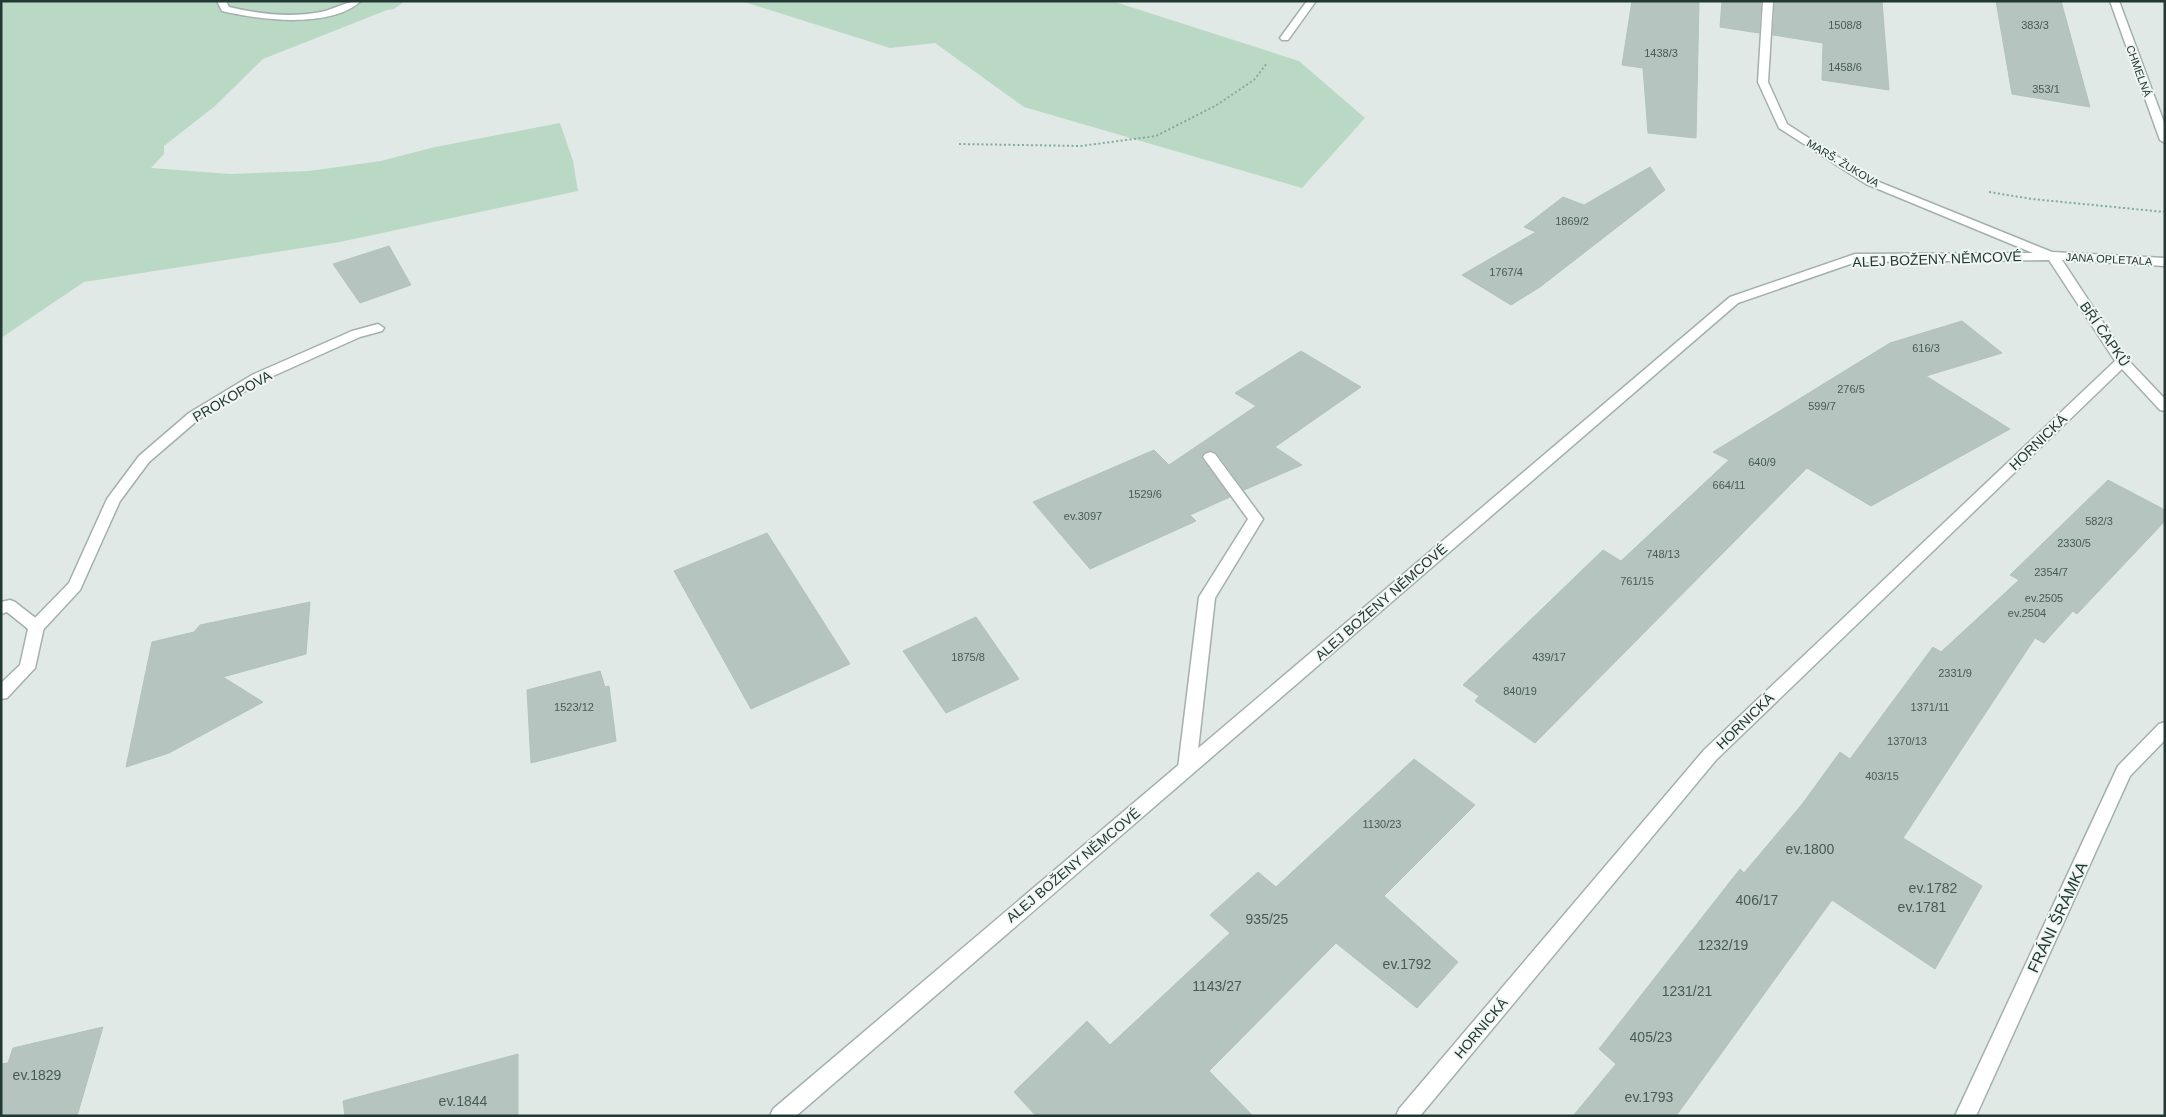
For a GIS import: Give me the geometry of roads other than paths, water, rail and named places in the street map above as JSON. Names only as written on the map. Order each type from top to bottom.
[{"type":"street","points":[[221,1],[225,9],[253,16],[289,19],[310,16],[348,6],[356,1]]},
{"type":"street","points":[[1285,38],[1312,1]]},
{"type":"street","name":"MARŠ. ŽUKOVA","points":[[1768,1],[1763,82],[1783,126],[1870,182],[2053,256]]},
{"type":"street","name":"CHMELNÁ","points":[[2114,1],[2165,140]]},
{"type":"street","name":"JANA OPLETALA","points":[[2053,256],[2165,262]]},
{"type":"street","name":"BŘÍ ČAPKŮ","points":[[2053,256],[2122,362],[2165,406]]},
{"type":"street","name":"ALEJ BOŽENY NĚMCOVÉ","points":[[780,1116],[1734,300],[1855,258],[2053,256]]},
{"type":"street","name":"PROKOPOVA","points":[[1,693],[26,668],[36,627],[75,586],[114,499],[144,459],[194,416],[257,378],[356,334],[378,328]]},
{"type":"street","name":"HORNICKÁ","points":[[1406,1116],[1710,755],[2122,362]]},
{"type":"street","points":[[1187,768],[1207,597],[1256,519],[1210,456]]},
{"type":"street","points":[[1,608],[10,606],[36,627]]},
{"type":"street","name":"FRÁNI ŠRÁMKA","points":[[1965,1116],[2124,771],[2165,729]]}]
